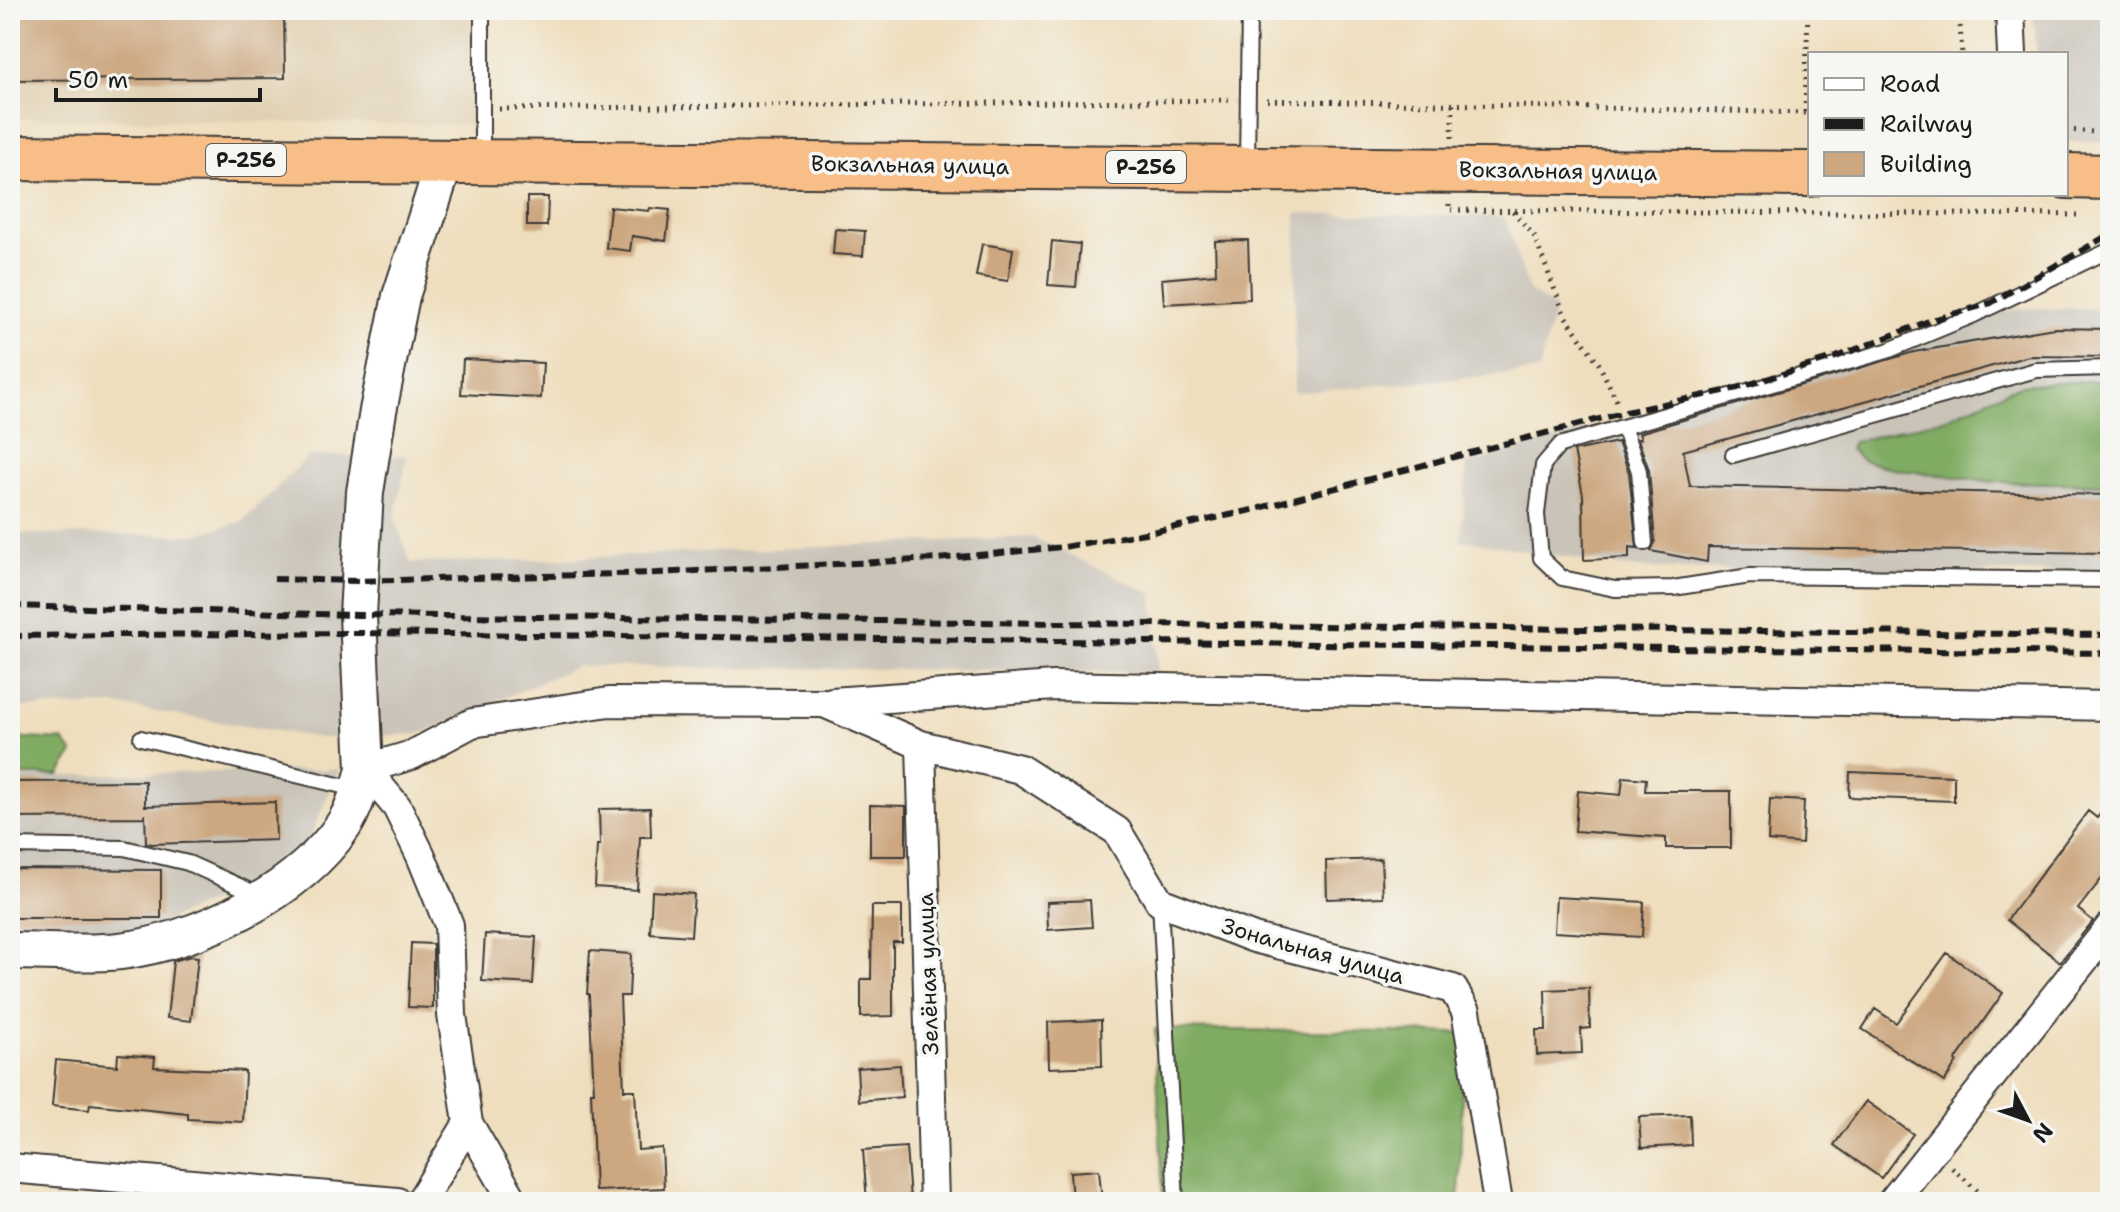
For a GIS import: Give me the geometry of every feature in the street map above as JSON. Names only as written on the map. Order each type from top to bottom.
[{"type":"highway","name":"Вокзальная улица","points":[[10,158],[1808,174]]},
{"type":"highway","points":[[2068,176],[2110,177]]},
{"type":"street","points":[[2010,10],[2012,52]]},
{"type":"street","points":[[10,951],[117,951],[165,943],[218,924],[263,897],[314,860],[344,825],[362,780],[358,590],[365,492],[378,411],[401,296],[463,161]]},
{"type":"street","points":[[362,780],[472,723],[609,702],[824,703],[1054,686],[2110,706]]},
{"type":"street","points":[[824,703],[921,745],[1020,769],[1117,831],[1160,902]]},
{"type":"street","name":"Зелёная улица","points":[[921,745],[934,1202]]},
{"type":"street","points":[[362,780],[397,807],[449,925],[452,1015],[468,1123],[514,1202]]},
{"type":"street","name":"Зональная улица","points":[[1160,902],[1254,938],[1453,989],[1466,1011],[1498,1202]]},
{"type":"street","points":[[1892,1202],[2110,927]]},
{"type":"street","points":[[420,1202],[468,1123]]},
{"type":"street","points":[[10,1168],[397,1202]]},
{"type":"lane","points":[[463,161],[481,110],[482,10]]},
{"type":"lane","points":[[1247,168],[1249,10]]},
{"type":"lane","points":[[2110,250],[1974,315],[1887,351],[1560,445],[1543,465],[1537,514],[1541,558],[1562,578],[1615,589],[1673,588],[1750,576],[2110,580]]},
{"type":"lane","points":[[1733,455],[2036,370],[2110,368]]},
{"type":"lane","points":[[1623,427],[1639,471],[1645,543]]},
{"type":"lane","points":[[141,738],[362,780]]},
{"type":"lane","points":[[10,846],[124,848],[188,863],[263,897]]},
{"type":"lane","points":[[1160,902],[1176,1202]]},
{"type":"path","points":[[481,110],[1247,99],[1807,112],[1808,10]]},
{"type":"path","points":[[1959,10],[1962,52]]},
{"type":"path","points":[[2068,130],[2110,133]]},
{"type":"path","points":[[1513,210],[1534,236],[1565,316],[1599,364],[1618,403]]},
{"type":"path","points":[[1934,1151],[1990,1202]]},
{"type":"shaded area","points":[[10,10],[477,10],[473,125],[10,118]]},
{"type":"shaded area","points":[[2033,10],[2110,10],[2110,142],[2068,141],[2068,52],[2037,52]]},
{"type":"shaded area","points":[[1296,213],[1505,217],[1529,291],[1555,308],[1539,371],[1294,393]]},
{"type":"shaded area","points":[[2110,308],[2110,572],[1901,573],[1632,568],[1461,540],[1467,464],[2013,309]]},
{"type":"shaded area","points":[[309,456],[407,456],[395,519],[411,563],[1032,537],[1153,594],[1158,672],[578,666],[419,734],[321,738],[114,705],[10,708],[10,534],[195,535],[243,521]]},
{"type":"shaded area","points":[[339,769],[309,840],[272,876],[116,942],[10,944],[10,777]]},
{"type":"green space","points":[[2110,380],[2110,484],[1994,482],[1894,469],[1862,460],[1850,449],[1853,442],[1947,418],[2020,385]]},
{"type":"green space","points":[[10,737],[63,740],[73,753],[59,775],[10,775]]},
{"type":"green space","points":[[1155,1029],[1464,1033],[1459,1202],[1163,1202]]},
{"type":"building","points":[[10,10],[284,10],[285,78],[10,80]]},
{"type":"building","points":[[527,197],[548,197],[547,226],[527,226]]},
{"type":"building","points":[[610,207],[670,210],[666,241],[632,236],[630,251],[606,248]]},
{"type":"building","points":[[835,229],[865,231],[863,256],[833,254]]},
{"type":"building","points":[[1248,240],[1250,299],[1164,304],[1162,279],[1216,274],[1215,241]]},
{"type":"building","points":[[1052,241],[1080,244],[1076,287],[1048,285]]},
{"type":"building","points":[[982,244],[1013,249],[1008,281],[976,276]]},
{"type":"building","points":[[2054,328],[2110,329],[2110,357],[2029,356],[1683,451],[1690,486],[2110,495],[2110,553],[1708,547],[1707,562],[1651,551],[1655,542],[1649,470],[1638,439],[1641,439],[1639,433],[1914,352]]},
{"type":"building","points":[[463,359],[543,363],[541,398],[461,394]]},
{"type":"building","points":[[1618,442],[1629,473],[1637,548],[1629,547],[1629,558],[1584,560],[1583,495],[1574,451]]},
{"type":"building","points":[[1850,772],[1954,776],[1954,801],[1849,797]]},
{"type":"building","points":[[1623,777],[1646,779],[1645,791],[1731,791],[1731,848],[1666,848],[1666,838],[1575,831],[1578,791],[1621,795]]},
{"type":"building","points":[[145,781],[145,806],[275,802],[276,840],[146,843],[145,814],[145,817],[10,818],[10,782]]},
{"type":"building","points":[[1770,799],[1804,801],[1802,844],[1768,841]]},
{"type":"building","points":[[2110,801],[2110,868],[2078,909],[2093,921],[2060,962],[2007,920],[2088,811],[2097,818]]},
{"type":"building","points":[[870,805],[906,806],[906,856],[870,856]]},
{"type":"building","points":[[650,808],[651,837],[640,837],[637,890],[595,887],[597,845],[600,845],[599,809]]},
{"type":"building","points":[[1381,859],[1383,897],[1327,899],[1326,861]]},
{"type":"building","points":[[10,869],[161,870],[161,918],[10,918]]},
{"type":"building","points":[[652,891],[694,894],[691,936],[650,933]]},
{"type":"building","points":[[1556,897],[1644,902],[1642,937],[1554,932]]},
{"type":"building","points":[[1090,900],[1092,927],[1048,930],[1047,902]]},
{"type":"building","points":[[872,906],[902,906],[902,942],[893,942],[893,1016],[861,1017],[861,979],[871,979]]},
{"type":"building","points":[[485,934],[536,937],[533,984],[482,981]]},
{"type":"building","points":[[411,943],[433,944],[433,1008],[408,1007]]},
{"type":"building","points":[[590,951],[631,954],[629,996],[620,996],[624,1090],[635,1090],[638,1150],[662,1148],[664,1188],[595,1191],[591,1092],[594,1092],[587,994]]},
{"type":"building","points":[[1947,953],[2003,993],[1955,1061],[1944,1082],[1862,1029],[1875,1009],[1896,1023]]},
{"type":"building","points":[[198,957],[191,1021],[167,1018],[173,961]]},
{"type":"building","points":[[1589,988],[1590,1028],[1581,1029],[1582,1053],[1537,1055],[1536,1030],[1546,1030],[1545,990]]},
{"type":"building","points":[[1101,1020],[1102,1066],[1049,1068],[1048,1022]]},
{"type":"building","points":[[118,1054],[155,1057],[154,1067],[245,1071],[243,1122],[188,1119],[188,1114],[90,1104],[89,1110],[52,1106],[56,1060],[117,1066]]},
{"type":"building","points":[[900,1065],[902,1097],[859,1101],[857,1068]]},
{"type":"building","points":[[1866,1101],[1913,1134],[1881,1178],[1834,1145]]},
{"type":"building","points":[[1690,1115],[1691,1145],[1641,1148],[1639,1117]]},
{"type":"building","points":[[906,1147],[910,1199],[867,1202],[863,1150]]},
{"type":"building","points":[[1099,1170],[1102,1202],[1072,1202],[1070,1172]]},
{"type":"railway","points":[[274,579],[358,581],[657,573],[937,559],[1063,547],[1157,531],[1248,511],[1626,412],[1738,388],[1836,357],[1929,321],[1991,303],[2110,234]]},
{"type":"railway","points":[[10,606],[358,615],[2110,635]]},
{"type":"railway","points":[[10,636],[358,633],[2110,653]]}]
